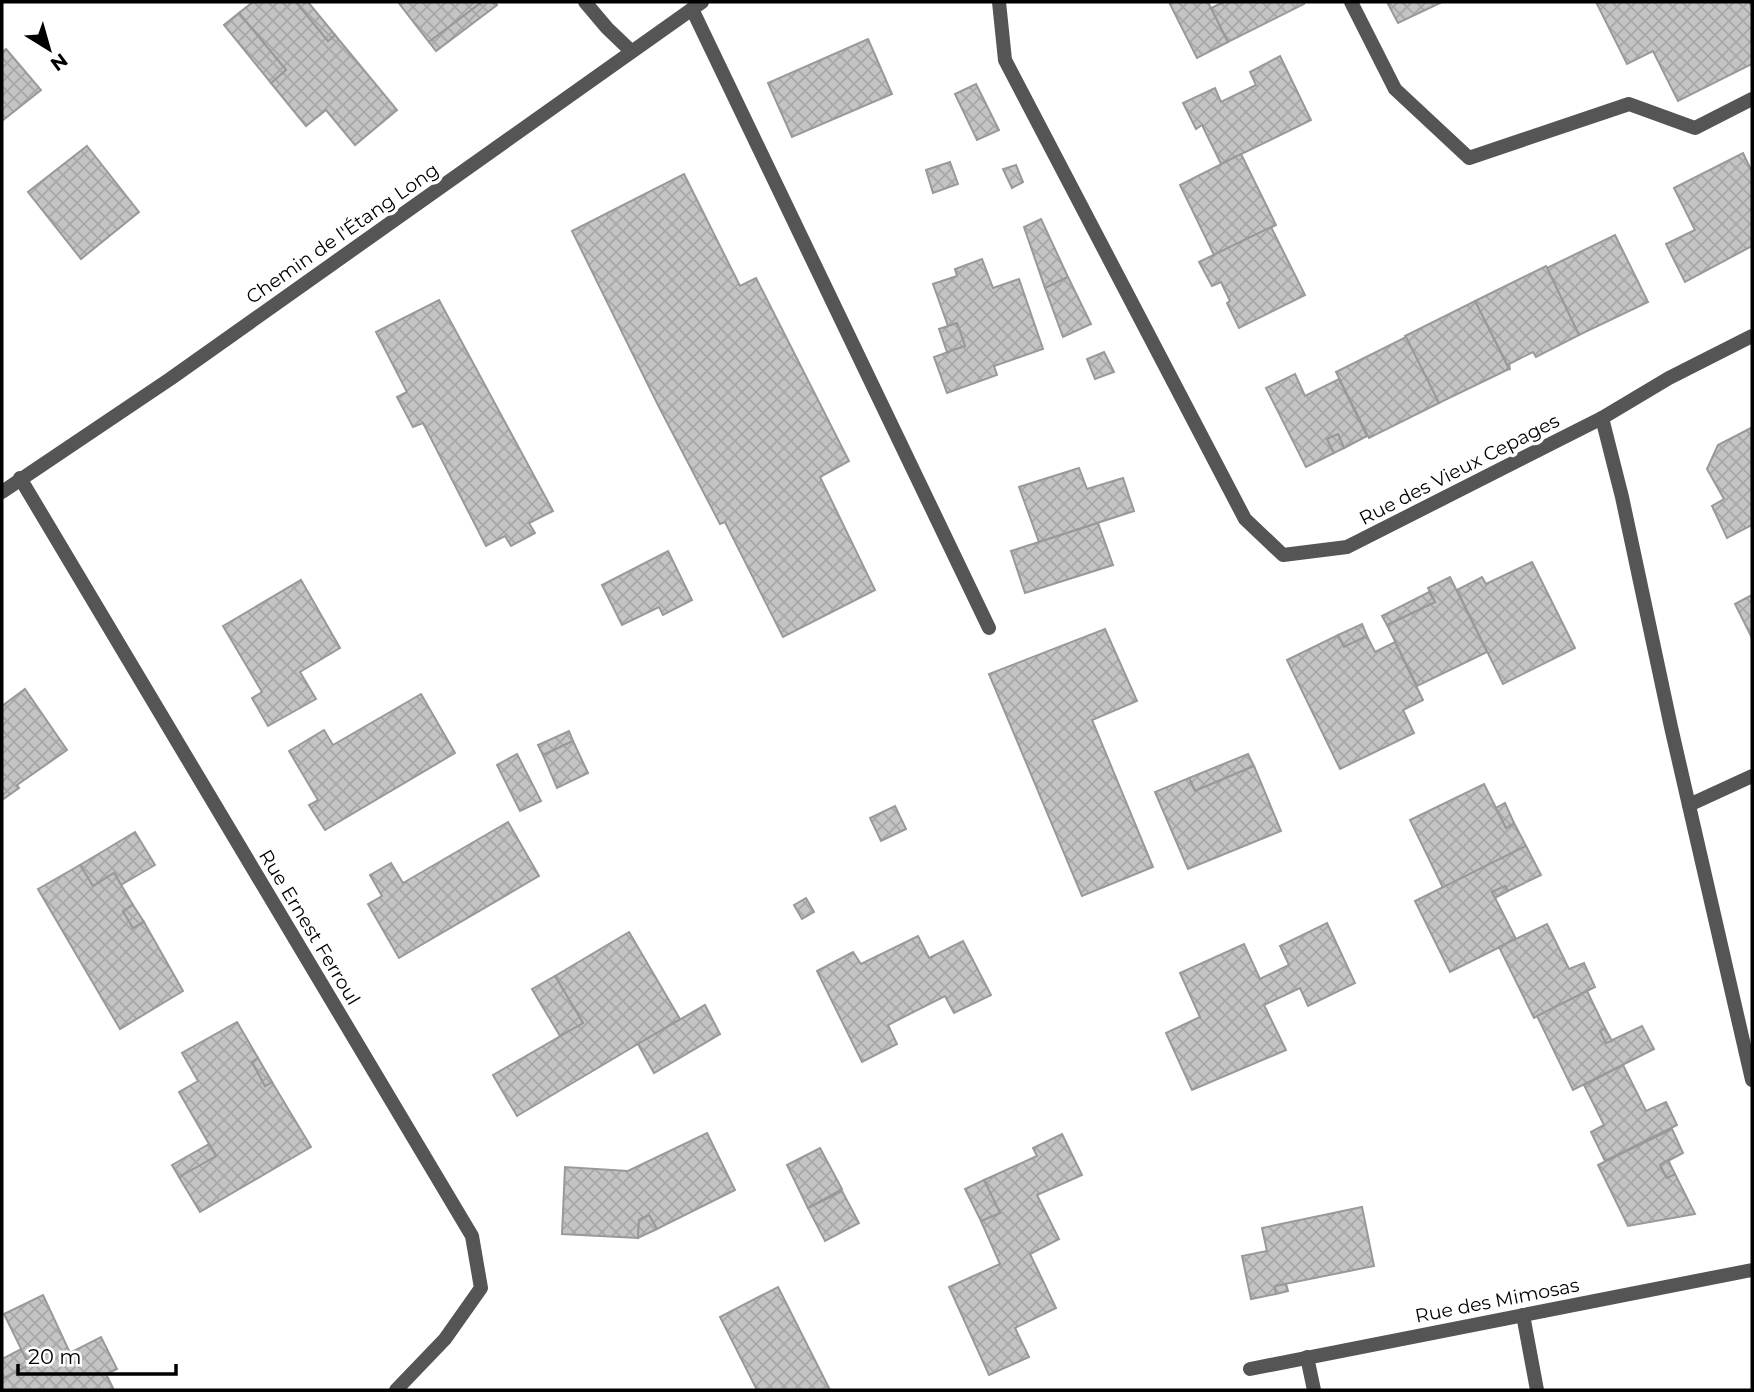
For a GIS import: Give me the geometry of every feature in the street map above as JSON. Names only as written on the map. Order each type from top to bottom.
[{"type":"street","points":[[585,2],[631,51]]},
{"type":"street","name":"Rue des Vieux Cepages","points":[[999,2],[1005,60],[1011,73],[1245,519],[1283,555],[1347,547],[1601,418]]},
{"type":"street","points":[[1351,2],[1395,89],[1469,158],[1629,104],[1695,128],[1752,99]]},
{"type":"street","points":[[697,5],[989,628]]},
{"type":"street","name":"Chemin de l'Étang Long","points":[[2,492],[170,379],[697,5]]},
{"type":"street","points":[[1752,336],[1669,378],[1601,418],[1622,497],[1752,1080]]},
{"type":"street","name":"Rue Ernest Ferroul","points":[[20,478],[472,1236],[481,1288],[445,1339],[396,1390]]},
{"type":"street","points":[[1689,805],[1752,776]]},
{"type":"street","name":"Rue des Mimosas","points":[[1250,1369],[1752,1270]]},
{"type":"street","points":[[1523,1315],[1537,1390]]},
{"type":"street","points":[[1307,1357],[1314,1390]]},
{"type":"building","points":[[253,2],[296,2],[328,41],[335,35],[397,110],[355,145],[326,110],[306,126],[271,83],[286,70],[239,13]]},
{"type":"building","points":[[296,2],[308,2],[335,35],[328,41]]},
{"type":"building","points":[[398,2],[482,2],[429,42]]},
{"type":"building","points":[[482,2],[495,2],[497,5],[436,51],[429,42]]},
{"type":"building","points":[[1169,2],[1208,2],[1228,42],[1197,58]]},
{"type":"building","points":[[1224,2],[1304,4],[1228,42],[1211,8]]},
{"type":"building","points":[[1387,2],[1442,2],[1398,23]]},
{"type":"building","points":[[1596,2],[1749,2],[1752,8],[1752,64],[1678,101],[1653,51],[1627,64]]},
{"type":"building","points":[[239,13],[286,70],[271,83],[224,25]]},
{"type":"building","points":[[868,39],[892,94],[792,137],[768,83]]},
{"type":"building","points":[[6,49],[41,90],[2,121],[2,52]]},
{"type":"building","points":[[1280,56],[1311,120],[1221,164],[1202,125],[1196,129],[1183,103],[1215,88],[1221,102],[1256,85],[1250,72]]},
{"type":"building","points":[[976,84],[999,130],[977,140],[955,94]]},
{"type":"building","points":[[87,146],[139,212],[81,259],[28,192]]},
{"type":"building","points":[[1743,153],[1752,172],[1752,246],[1685,282],[1666,244],[1695,230],[1674,188]]},
{"type":"building","points":[[1241,154],[1276,225],[1214,255],[1180,185]]},
{"type":"building","points":[[950,162],[958,184],[933,193],[926,170]]},
{"type":"building","points":[[1016,165],[1023,182],[1012,188],[1003,169]]},
{"type":"building","points":[[684,174],[740,286],[756,278],[849,461],[820,477],[875,590],[783,637],[725,522],[720,524],[659,407],[572,231]]},
{"type":"building","points":[[1041,219],[1068,277],[1045,288],[1024,227]]},
{"type":"building","points":[[1271,227],[1305,295],[1239,328],[1221,282],[1212,286],[1199,262]]},
{"type":"building","points":[[1615,235],[1648,302],[1579,335],[1547,268]]},
{"type":"building","points":[[982,259],[993,288],[1019,279],[1043,349],[994,366],[997,375],[947,393],[934,357],[965,346],[957,323],[948,326],[933,284],[957,276],[955,269]]},
{"type":"building","points":[[1546,266],[1579,335],[1536,357],[1533,352],[1509,364],[1510,370],[1475,301]]},
{"type":"building","points":[[1068,277],[1091,324],[1063,337],[1045,288]]},
{"type":"building","points":[[439,300],[553,511],[529,523],[535,533],[511,546],[505,536],[486,546],[423,423],[413,427],[397,397],[407,392],[376,332]]},
{"type":"building","points":[[1475,301],[1509,369],[1439,403],[1405,336]]},
{"type":"building","points":[[957,323],[965,346],[947,352],[939,329]]},
{"type":"building","points":[[1406,337],[1439,403],[1369,438],[1336,372]]},
{"type":"building","points":[[1104,352],[1114,372],[1095,379],[1087,359]]},
{"type":"building","points":[[1295,374],[1305,396],[1339,379],[1367,436],[1344,448],[1338,434],[1327,439],[1334,453],[1306,467],[1266,388]]},
{"type":"building","points":[[1751,428],[1752,525],[1727,538],[1712,506],[1724,499],[1707,469],[1718,445]]},
{"type":"building","points":[[1338,434],[1344,448],[1334,453],[1327,439]]},
{"type":"building","points":[[1079,468],[1087,489],[1123,478],[1134,511],[1039,542],[1019,487]]},
{"type":"building","points":[[1098,523],[1113,565],[1025,593],[1011,551]]},
{"type":"building","points":[[668,551],[692,600],[663,615],[659,607],[622,625],[602,585]]},
{"type":"building","points":[[1532,562],[1575,648],[1503,684],[1457,590],[1482,577],[1486,584]]},
{"type":"building","points":[[1450,577],[1487,652],[1417,686],[1387,625],[1435,602],[1428,588]]},
{"type":"building","points":[[301,580],[340,648],[300,672],[316,699],[268,726],[252,698],[262,692],[223,626]]},
{"type":"building","points":[[1429,592],[1435,602],[1387,625],[1382,616]]},
{"type":"building","points":[[1752,595],[1752,638],[1735,604]]},
{"type":"building","points":[[1362,624],[1367,636],[1344,647],[1338,635]]},
{"type":"building","points":[[1105,629],[1137,701],[1092,720],[1153,867],[1082,896],[989,674]]},
{"type":"building","points":[[1338,635],[1344,647],[1367,636],[1375,652],[1395,642],[1423,700],[1403,710],[1414,733],[1340,769],[1287,660]]},
{"type":"building","points":[[25,689],[67,750],[17,785],[19,788],[2,800],[2,706]]},
{"type":"building","points":[[421,694],[455,753],[325,830],[309,805],[318,800],[289,751],[324,730],[333,745]]},
{"type":"building","points":[[569,731],[573,741],[543,755],[538,745]]},
{"type":"building","points":[[573,741],[588,773],[557,788],[543,755]]},
{"type":"building","points":[[517,754],[541,801],[520,811],[497,765]]},
{"type":"building","points":[[1248,754],[1254,766],[1195,791],[1189,778]]},
{"type":"building","points":[[1254,766],[1281,831],[1188,869],[1155,792],[1189,778],[1195,791]]},
{"type":"building","points":[[1484,784],[1506,828],[1514,823],[1526,846],[1443,888],[1410,820]]},
{"type":"building","points":[[1505,803],[1514,823],[1506,828],[1496,808]]},
{"type":"building","points":[[895,806],[906,829],[881,841],[870,818]]},
{"type":"building","points":[[508,822],[539,876],[399,958],[368,904],[382,896],[370,875],[391,863],[403,883]]},
{"type":"building","points":[[135,832],[155,865],[121,885],[114,873],[93,886],[80,865]]},
{"type":"building","points":[[1526,846],[1541,875],[1508,891],[1505,886],[1492,892],[1516,939],[1450,972],[1415,901]]},
{"type":"building","points":[[80,865],[93,886],[114,873],[133,905],[123,911],[133,928],[144,922],[183,991],[120,1029],[38,889]]},
{"type":"building","points":[[1505,886],[1508,891],[1495,898],[1492,892]]},
{"type":"building","points":[[806,898],[814,912],[802,919],[794,905]]},
{"type":"building","points":[[133,905],[144,922],[133,928],[123,911]]},
{"type":"building","points":[[1327,923],[1355,983],[1308,1006],[1300,988],[1264,1005],[1286,1050],[1192,1090],[1166,1033],[1200,1017],[1180,973],[1244,944],[1260,979],[1289,965],[1280,946]]},
{"type":"building","points":[[1547,924],[1569,969],[1584,963],[1595,987],[1534,1018],[1499,947]]},
{"type":"building","points":[[629,932],[680,1019],[517,1116],[493,1075],[583,1023],[555,976]]},
{"type":"building","points":[[918,936],[929,958],[963,941],[991,995],[954,1013],[945,996],[888,1025],[897,1044],[862,1062],[817,971],[853,952],[861,964]]},
{"type":"building","points":[[555,976],[583,1023],[560,1036],[532,989]]},
{"type":"building","points":[[1587,991],[1605,1028],[1600,1031],[1606,1043],[1642,1026],[1654,1049],[1573,1090],[1537,1016]]},
{"type":"building","points":[[705,1005],[720,1034],[654,1073],[638,1044]]},
{"type":"building","points":[[237,1022],[258,1058],[252,1062],[265,1086],[272,1082],[311,1147],[200,1212],[179,1177],[216,1156],[179,1092],[198,1081],[182,1053]]},
{"type":"building","points":[[1605,1028],[1612,1041],[1606,1043],[1600,1031]]},
{"type":"building","points":[[258,1058],[272,1082],[265,1086],[252,1062]]},
{"type":"building","points":[[1623,1065],[1646,1111],[1666,1102],[1677,1125],[1605,1161],[1591,1132],[1604,1125],[1584,1085]]},
{"type":"building","points":[[1672,1129],[1683,1153],[1660,1165],[1667,1178],[1675,1174],[1695,1214],[1628,1226],[1598,1165]]},
{"type":"building","points":[[707,1133],[735,1190],[657,1229],[649,1215],[639,1220],[638,1238],[562,1234],[565,1167],[628,1171]]},
{"type":"building","points":[[1062,1134],[1082,1175],[1037,1195],[1059,1239],[1030,1254],[1056,1308],[1015,1328],[1029,1357],[989,1375],[949,1287],[1000,1264],[981,1221],[1000,1213],[984,1180],[1037,1156],[1033,1148]]},
{"type":"building","points":[[209,1144],[216,1156],[179,1177],[172,1165]]},
{"type":"building","points":[[820,1148],[842,1189],[808,1208],[787,1165]]},
{"type":"building","points":[[1668,1160],[1675,1174],[1667,1178],[1660,1165]]},
{"type":"building","points":[[984,1180],[1000,1213],[981,1221],[965,1189]]},
{"type":"building","points":[[842,1191],[859,1223],[825,1241],[808,1208]]},
{"type":"building","points":[[1362,1207],[1374,1266],[1275,1286],[1276,1294],[1251,1299],[1242,1256],[1267,1251],[1262,1228]]},
{"type":"building","points":[[649,1215],[657,1229],[638,1238],[639,1220]]},
{"type":"building","points":[[1286,1284],[1288,1291],[1276,1294],[1275,1286]]},
{"type":"building","points":[[778,1287],[830,1390],[757,1390],[720,1317]]},
{"type":"building","points":[[43,1295],[70,1353],[101,1337],[117,1369],[106,1374],[114,1390],[2,1390],[2,1379],[29,1365],[4,1314]]},
{"type":"building","points":[[21,1349],[29,1365],[2,1379],[2,1359]]}]
